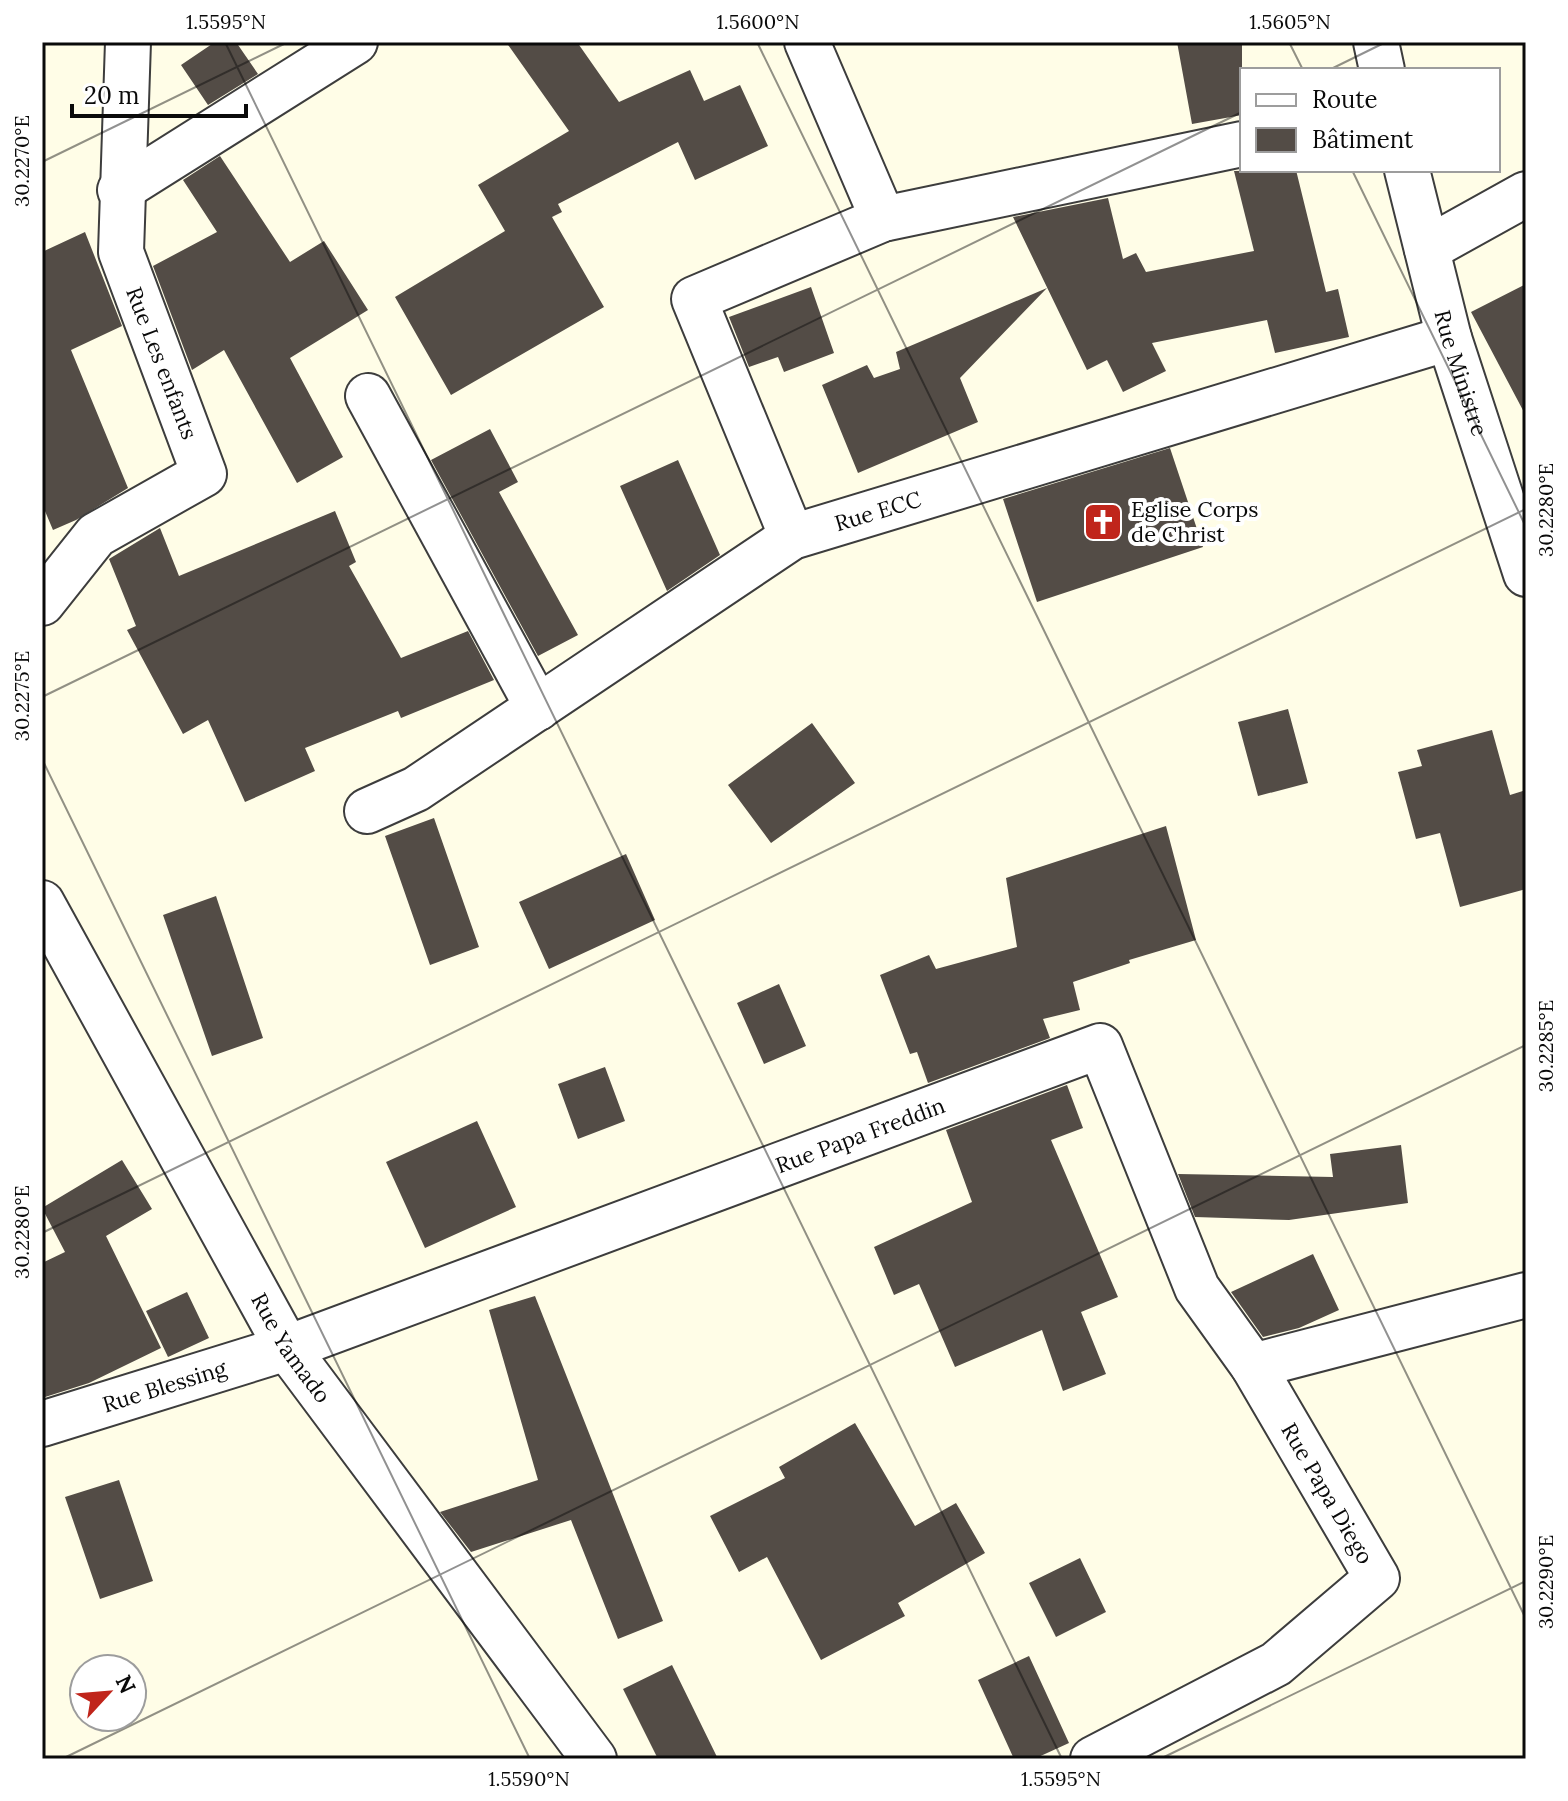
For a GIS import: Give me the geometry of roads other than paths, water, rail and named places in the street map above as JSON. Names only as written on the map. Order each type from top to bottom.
[{"type":"street","name":"Rue Les enfants","points":[[42,603],[96,535],[204,474],[121,252],[120,190],[128,42]]},
{"type":"street","points":[[120,190],[355,42]]},
{"type":"street","points":[[807,42],[883,219]]},
{"type":"street","points":[[1376,42],[1382,68]]},
{"type":"street","points":[[792,537],[694,299],[883,219],[1240,144]]},
{"type":"street","name":"Rue Ministre","points":[[1408,172],[1449,338],[1526,574]]},
{"type":"street","points":[[1427,249],[1526,194]]},
{"type":"street","name":"Rue ECC","points":[[367,811],[416,789],[792,537],[1449,338]]},
{"type":"street","points":[[368,396],[538,708]]},
{"type":"street","name":"Rue Yamado","points":[[42,903],[54,953],[287,1348],[594,1759]]},
{"type":"street","name":"Rue Papa Freddin","points":[[287,1348],[1100,1046],[1197,1288],[1253,1366]]},
{"type":"street","points":[[1253,1366],[1526,1295]]},
{"type":"street","name":"Rue Blessing","points":[[42,1424],[287,1348]]},
{"type":"street","name":"Rue Papa Diego","points":[[1093,1759],[1276,1664],[1377,1578],[1253,1366]]},
{"type":"place","name":"Eglise Corps de Christ","points":[[1103,522]]}]
